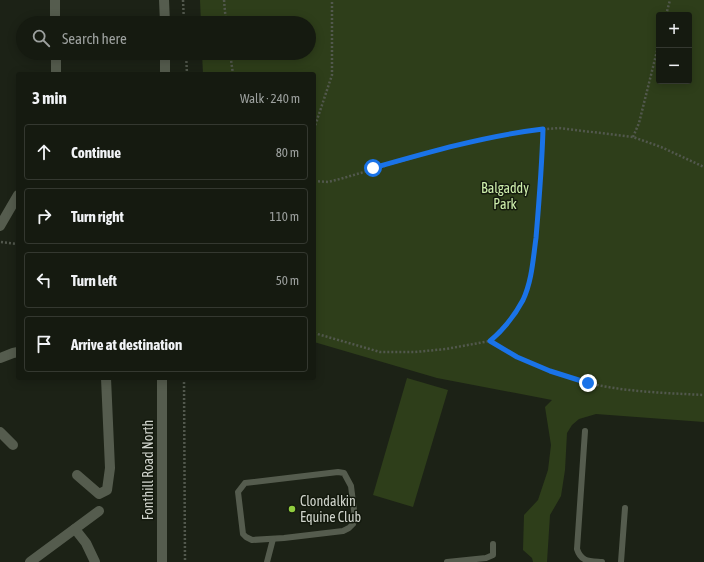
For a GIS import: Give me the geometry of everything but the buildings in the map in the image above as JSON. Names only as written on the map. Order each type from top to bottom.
[{"type":"street","points":[[55,0],[56,16]]},
{"type":"street","points":[[164,0],[164,16]]},
{"type":"street","points":[[56,60],[56,72]]},
{"type":"street","points":[[165,60],[165,72]]},
{"type":"street","points":[[0,226],[16,198]]},
{"type":"street","points":[[0,358],[16,352]]},
{"type":"street","points":[[77,475],[99,494],[107,490],[110,468],[106,380]]},
{"type":"street","name":"Fonthill Road North","points":[[162,380],[162,562]]},
{"type":"street","points":[[0,432],[13,445]]},
{"type":"street","points":[[30,562],[99,511]]},
{"type":"street","points":[[75,529],[86,543],[95,562]]},
{"type":"lane","points":[[585,431],[577,549],[580,558],[584,560],[602,562]]},
{"type":"lane","points":[[338,472],[344,473],[351,486],[355,518],[353,524],[349,528],[343,531],[273,539],[252,540],[243,534],[238,492],[245,483],[338,472]]},
{"type":"lane","points":[[621,562],[625,508]]},
{"type":"lane","points":[[267,562],[273,539]]},
{"type":"lane","points":[[447,562],[486,558],[493,555],[493,544]]},
{"type":"path","points":[[183,0],[184,16]]},
{"type":"path","points":[[224,0],[225,16]]},
{"type":"path","points":[[316,122],[332,75],[332,0]]},
{"type":"path","points":[[667,12],[670,0]]},
{"type":"path","points":[[633,137],[639,123],[658,48]]},
{"type":"path","points":[[186,60],[187,72]]},
{"type":"path","points":[[231,60],[233,72]]},
{"type":"path","points":[[316,180],[328,182],[446,148],[493,137],[559,128],[633,137],[661,147],[704,167]]},
{"type":"path","points":[[316,334],[380,352],[446,349],[490,341],[513,316],[528,287],[533,265],[538,213],[543,129]]},
{"type":"path","points":[[2,242],[16,244]]},
{"type":"path","points":[[490,341],[517,357],[550,371],[588,383],[629,390],[704,395]]},
{"type":"path","points":[[184,380],[184,562]]},
{"type":"green space","name":"Balgaddy Park","points":[[200,0],[704,0],[704,422],[596,414],[579,419],[572,425],[567,433],[565,470],[561,496],[550,515],[547,562],[533,562],[532,558],[523,550],[524,515],[538,500],[548,470],[551,445],[545,407],[552,400],[437,378],[316,343],[316,72],[203,72],[202,60],[316,60],[316,16],[201,16]]},
{"type":"green space","points":[[407,378],[448,390],[413,507],[373,495]]},
{"type":"place","name":"Clondalkin Equine Club","points":[[292,509]]},
{"type":"route","points":[[373,168],[485,139],[522,131],[543,129],[538,213],[533,265],[528,287],[513,316],[490,341],[517,357],[550,371],[588,383]]}]
